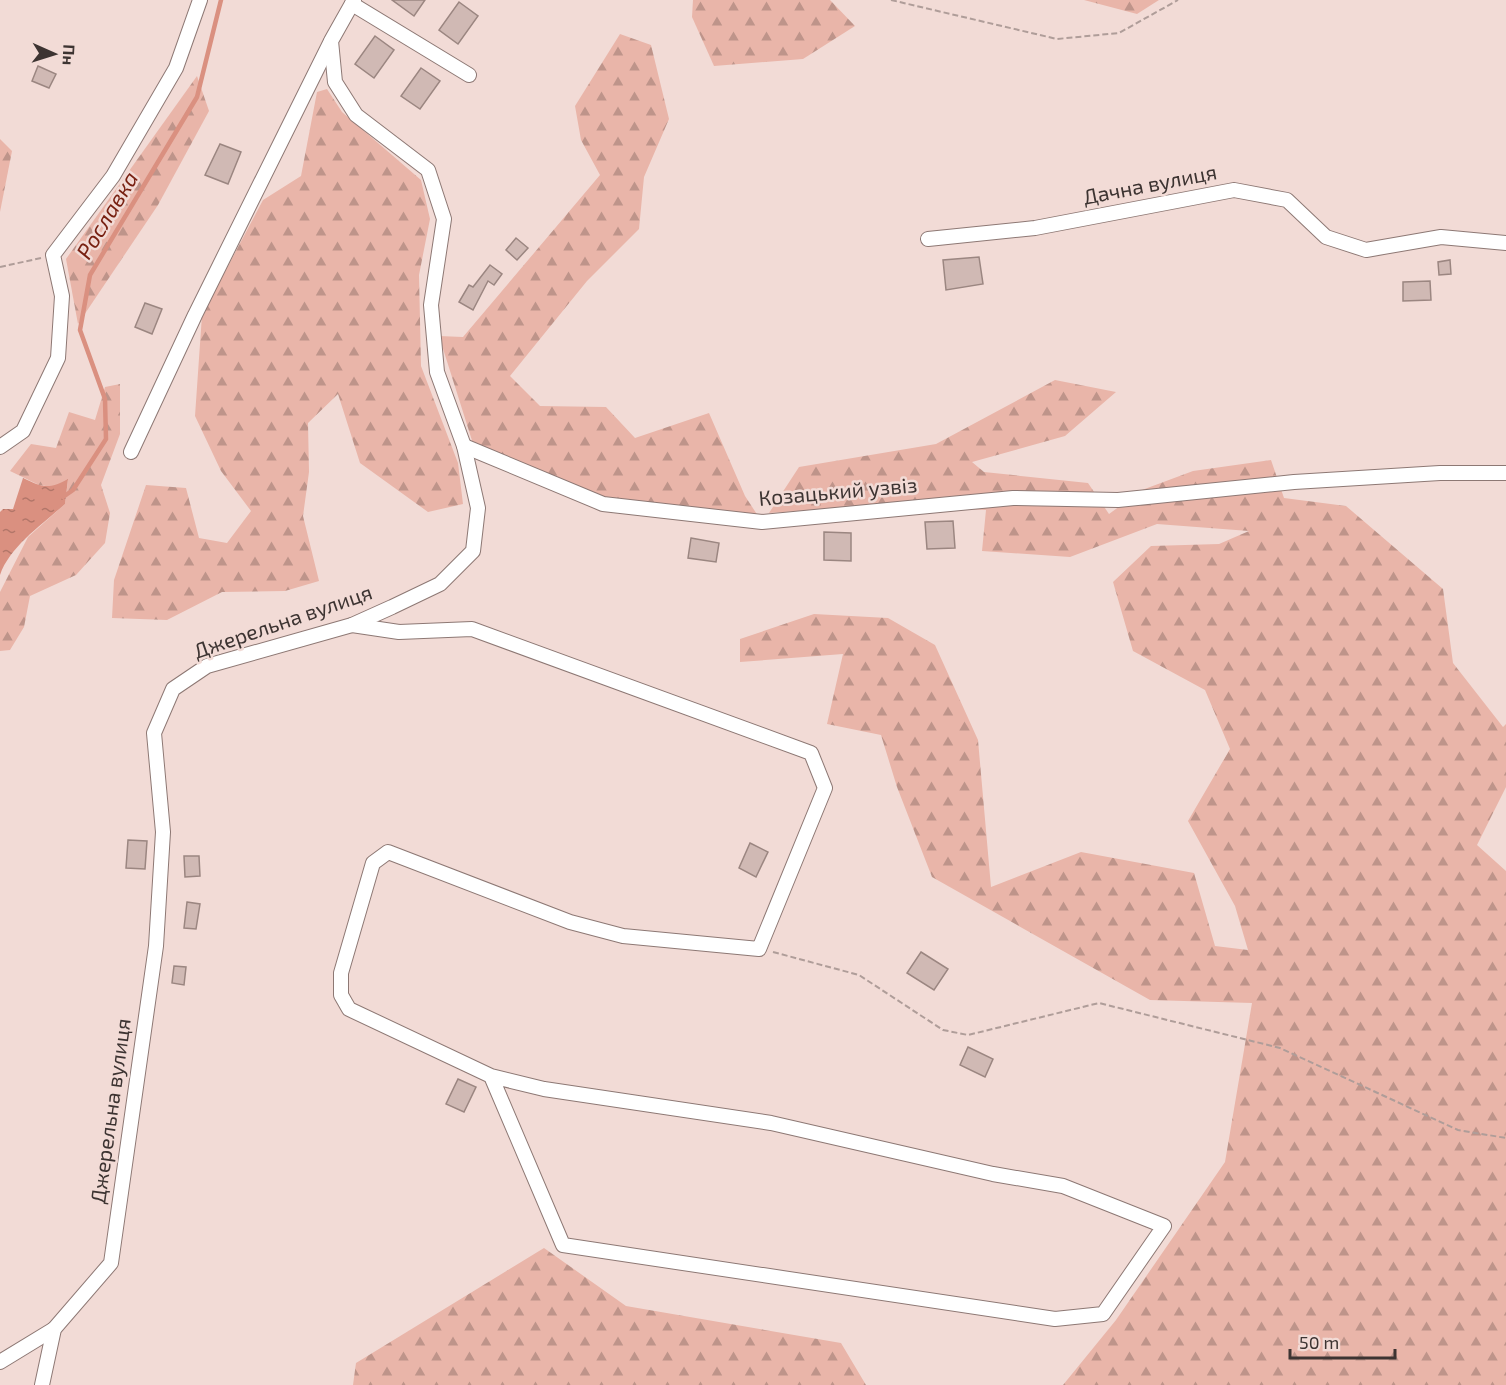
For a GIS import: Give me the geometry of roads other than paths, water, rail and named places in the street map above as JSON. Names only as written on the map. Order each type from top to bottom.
[{"type":"street","points":[[0,447],[23,431],[58,358],[63,296],[52,255],[112,176],[176,68],[200,0]]},
{"type":"street","points":[[131,452],[195,315],[331,41],[353,2],[468,75]]},
{"type":"street","name":"Джерельна вулиця","points":[[42,1385],[54,1329],[111,1263],[156,946],[163,832],[154,733],[173,689],[207,666],[352,625],[440,584],[473,551],[478,508],[464,446],[437,372],[431,305],[444,219],[428,170],[356,115],[335,82],[331,41]]},
{"type":"street","name":"Дачна вулиця","points":[[928,239],[1035,228],[1234,190],[1287,200],[1326,237],[1366,250],[1441,237],[1506,243]]},
{"type":"street","name":"Козацький узвіз","points":[[464,446],[603,504],[762,522],[1013,498],[1118,500],[1294,482],[1440,473],[1506,473]]},
{"type":"street","points":[[352,625],[399,632],[472,629],[811,753],[825,788],[759,949],[612,933],[570,922],[388,852],[373,863],[341,973],[341,995],[349,1009],[491,1076],[544,1089],[771,1123],[993,1174],[1063,1186],[1164,1226],[1103,1314],[1055,1319],[563,1245],[491,1076]]},
{"type":"street","points":[[0,1362],[54,1329]]},
{"type":"water","points":[[23,478],[45,486],[55,485],[68,479],[65,504],[19,545],[11,554],[0,575],[0,512],[3,509],[13,509]]},
{"type":"waterway","name":"Рославка","points":[[63,497],[73,490],[106,439],[105,399],[80,330],[90,275],[197,97],[221,0]]}]
